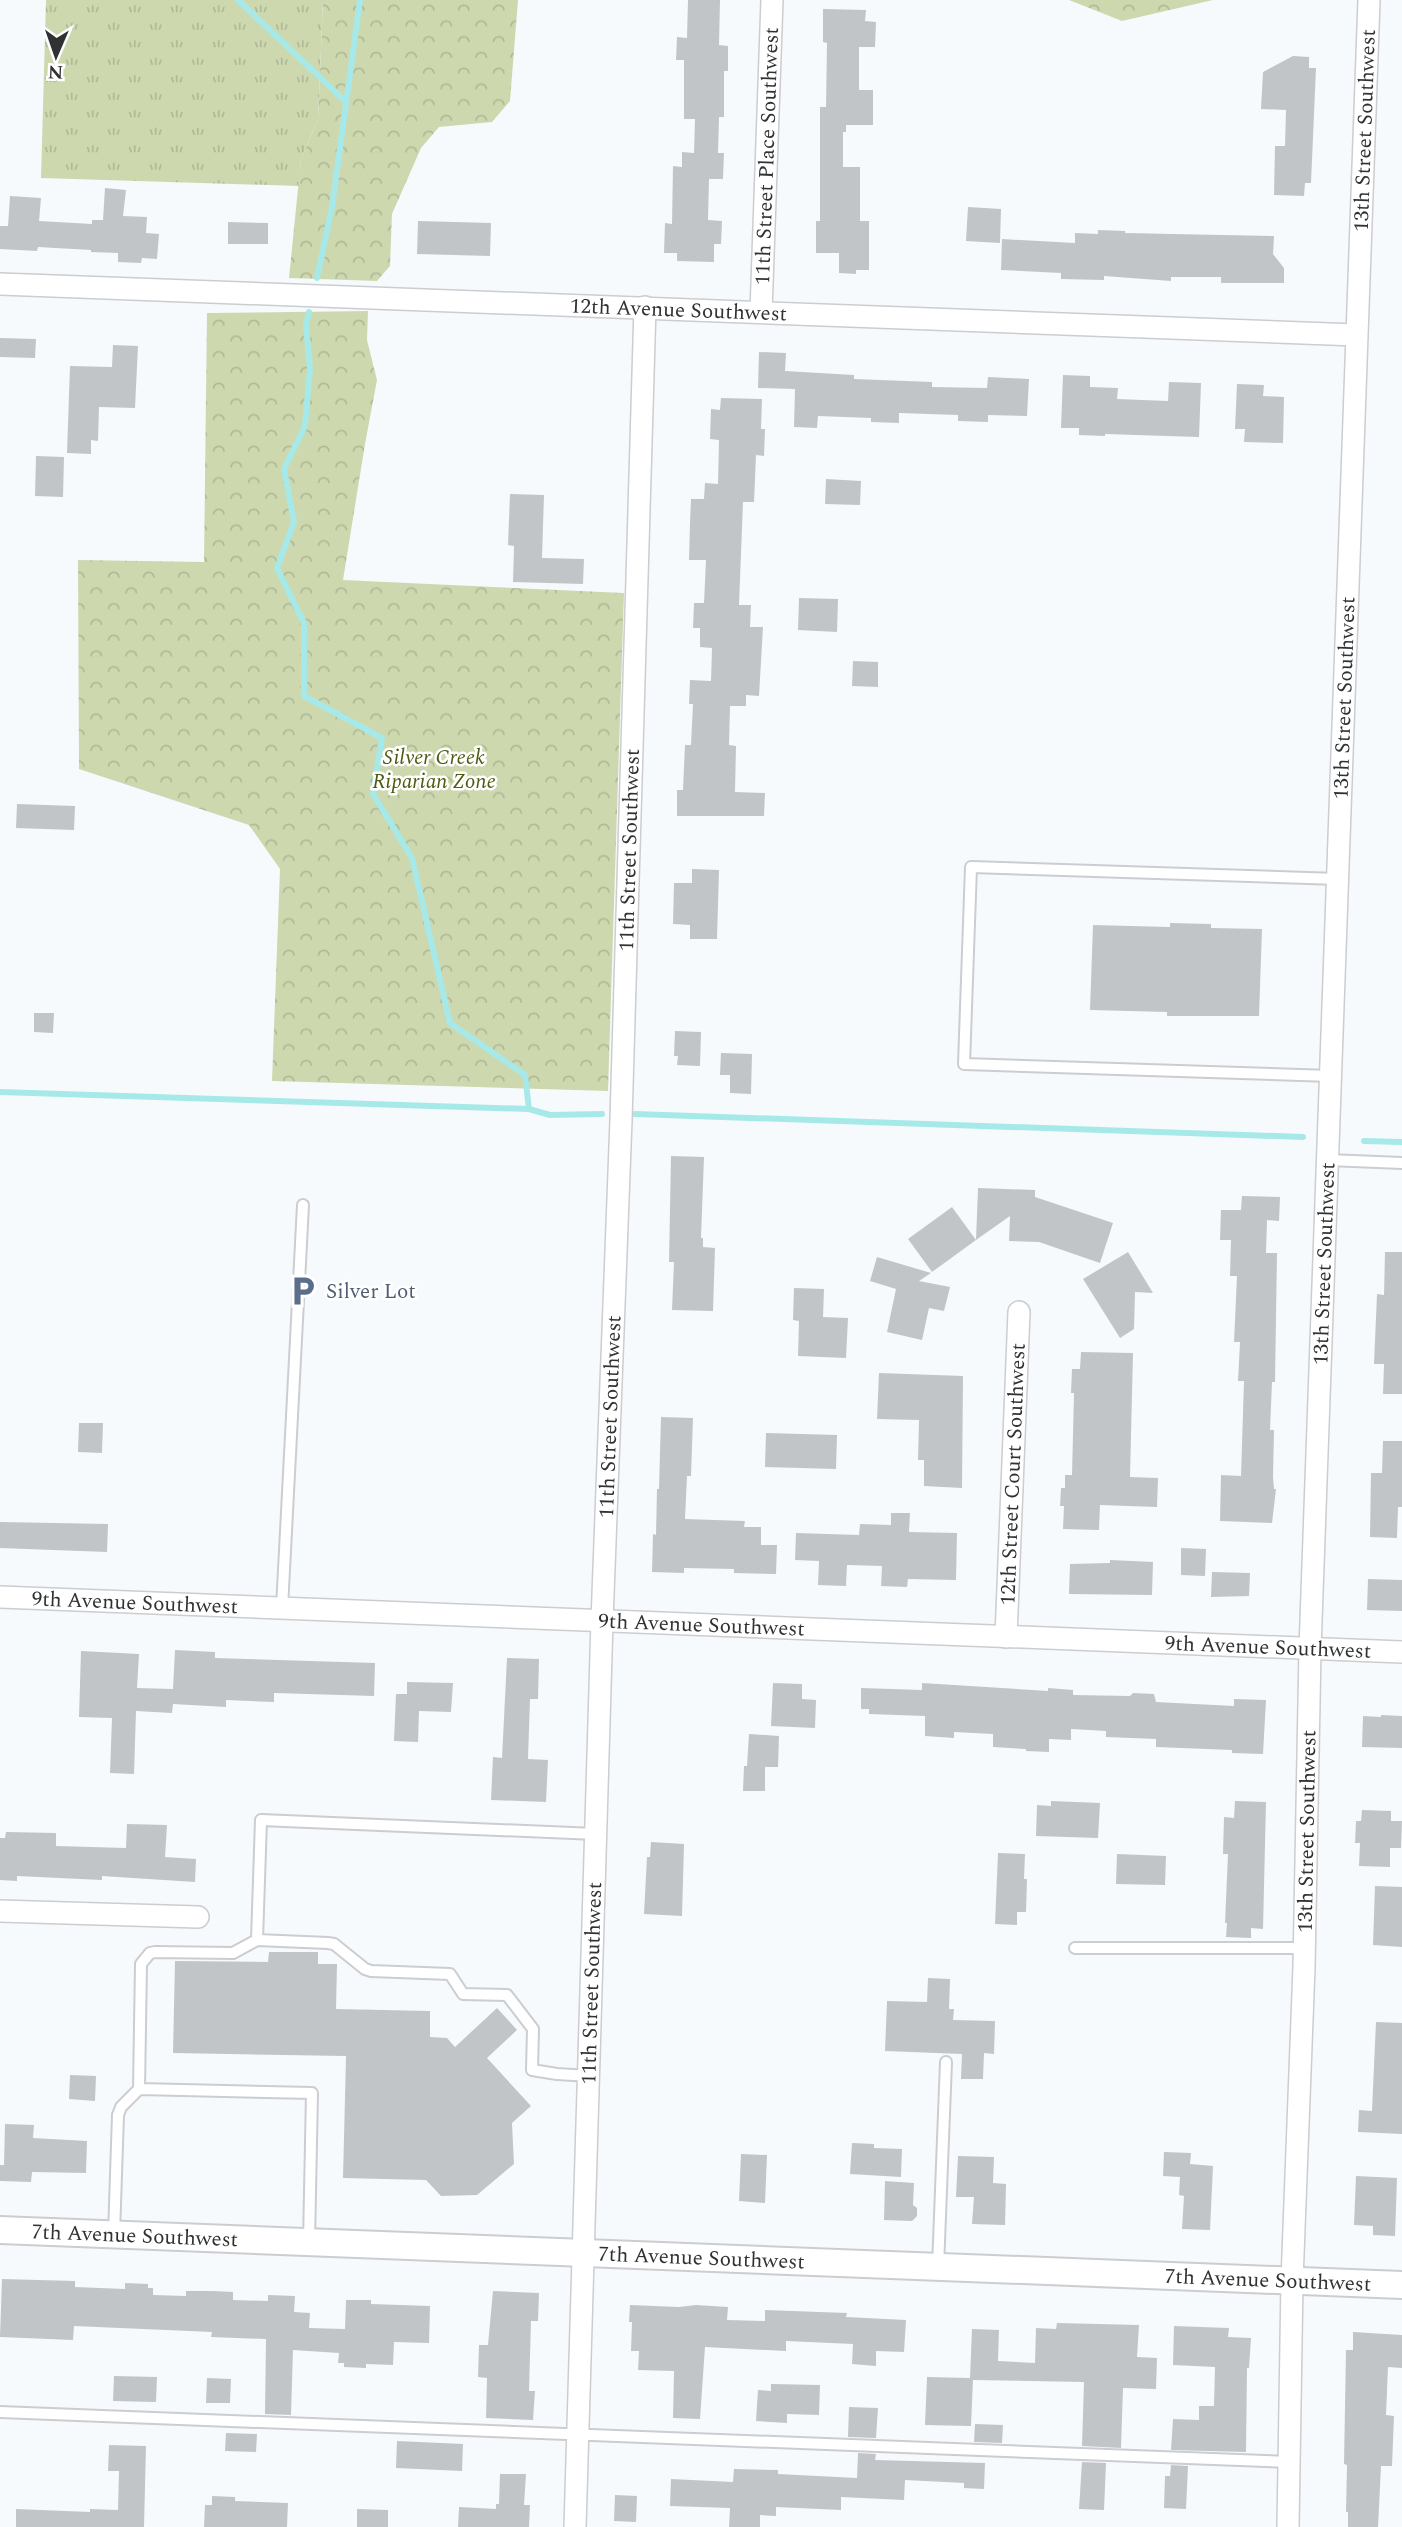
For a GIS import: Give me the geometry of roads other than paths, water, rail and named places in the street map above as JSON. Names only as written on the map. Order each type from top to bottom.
[{"type":"street","name":"11th Street Place Southwest","points":[[761,312],[772,0]]},
{"type":"street","name":"13th Street Southwest","points":[[1287,2527],[1310,1649],[1369,0]]},
{"type":"street","name":"12th Avenue Southwest","points":[[0,284],[1356,335]]},
{"type":"street","name":"11th Street Southwest","points":[[575,2527],[645,307]]},
{"type":"street","name":"12th Street Court Southwest","points":[[1006,1637],[1018,1312]]},
{"type":"street","name":"9th Avenue Southwest","points":[[0,1597],[1402,1652]]},
{"type":"street","points":[[0,1911],[198,1917]]},
{"type":"street","name":"7th Avenue Southwest","points":[[0,2230],[1402,2285]]},
{"type":"lane","points":[[1331,1076],[964,1064],[971,867],[1338,879]]},
{"type":"lane","points":[[1328,1160],[1402,1163]]},
{"type":"lane","points":[[282,1608],[303,1205]]},
{"type":"lane","points":[[257,1940],[261,1820],[596,1834]]},
{"type":"lane","points":[[114,2234],[118,2116],[121,2107],[139,2089],[141,1964],[150,1953],[233,1953],[257,1940],[334,1944],[365,1969],[450,1974],[463,1994],[507,1995],[533,2029],[532,2070],[590,2076]]},
{"type":"lane","points":[[1074,1948],[1304,1948]]},
{"type":"lane","points":[[938,2267],[946,2062]]},
{"type":"lane","points":[[139,2089],[312,2093],[309,2242]]},
{"type":"lane","points":[[0,2412],[1289,2462]]},
{"type":"waterway","points":[[238,0],[346,102]]},
{"type":"waterway","points":[[317,278],[332,207],[360,0]]},
{"type":"waterway","points":[[309,312],[306,325],[310,368],[305,426],[284,469],[294,522],[277,568],[304,623],[304,696],[382,738],[373,794],[412,858],[450,1023],[525,1075],[529,1109],[550,1115],[602,1114]]},
{"type":"waterway","points":[[0,1092],[529,1109]]},
{"type":"waterway","points":[[635,1114],[1303,1137]]},
{"type":"waterway","points":[[1364,1141],[1402,1142]]},
{"type":"place","name":"Silver Lot","points":[[303,1291]]},
{"type":"park label","name":"Silver Creek Riparian Zone","points":[[434,769]]}]
